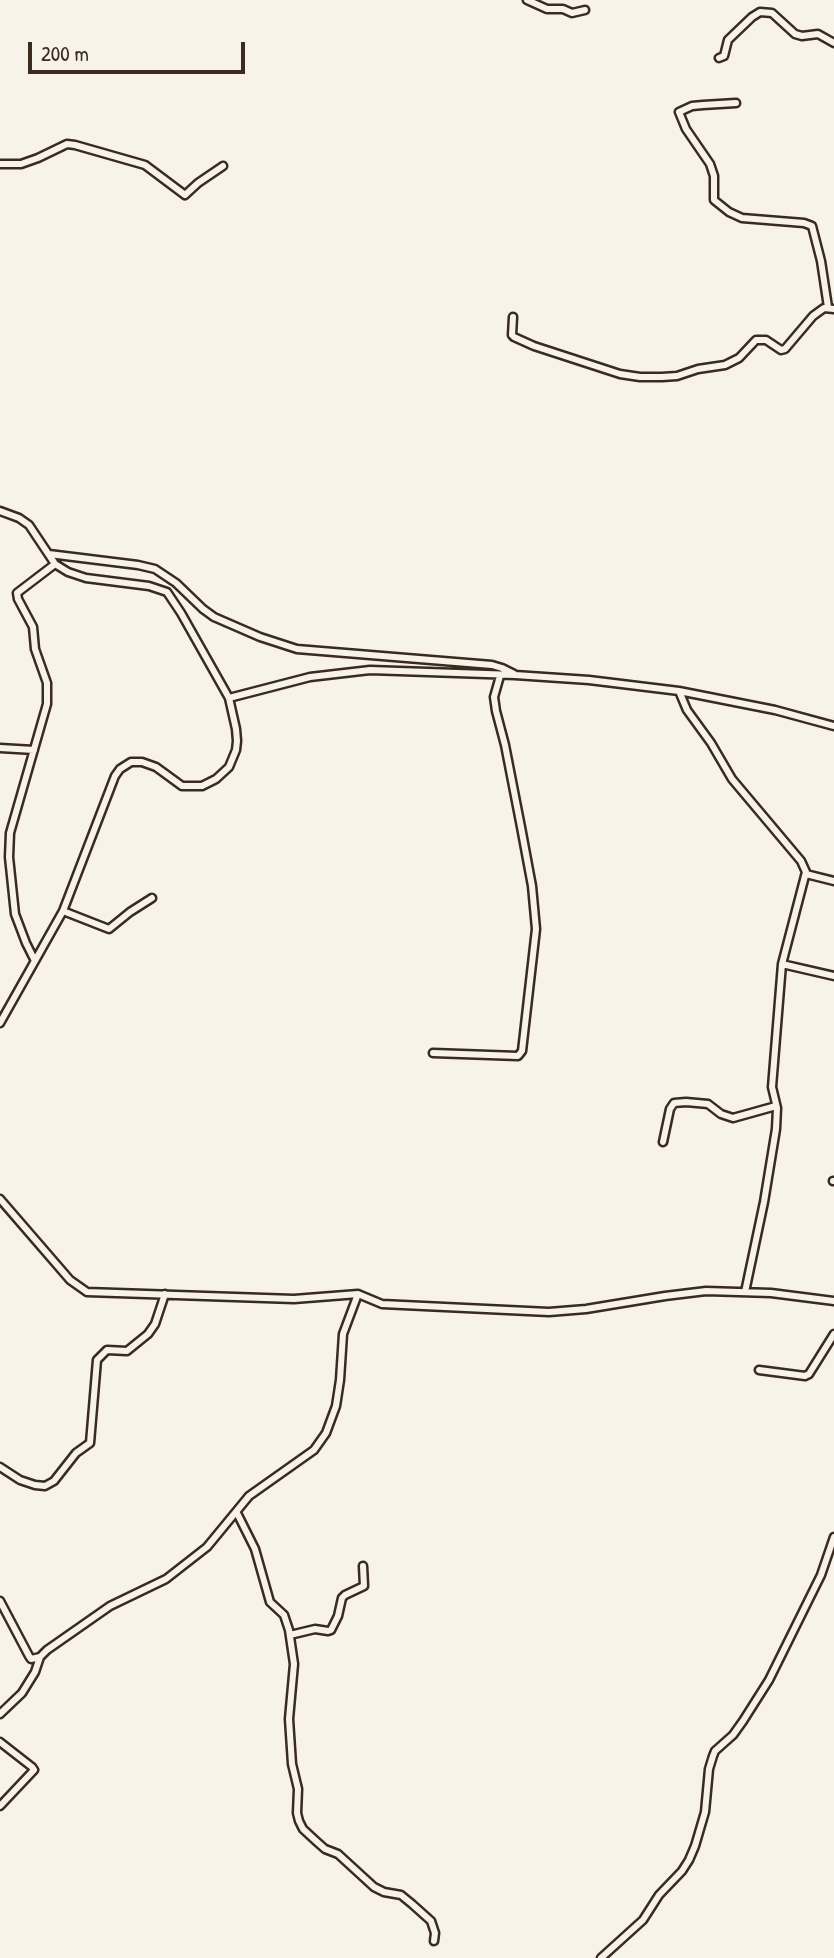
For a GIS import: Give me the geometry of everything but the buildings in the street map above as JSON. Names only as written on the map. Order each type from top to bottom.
[{"type":"street","points":[[527,0],[547,9],[563,9],[572,13],[585,10]]},
{"type":"street","points":[[719,58],[724,56],[728,40],[760,12],[772,13],[795,34],[818,34],[834,43]]},
{"type":"street","points":[[513,317],[512,335],[534,346],[620,374],[662,377],[725,365],[739,358],[756,340],[766,340],[781,350],[785,349],[819,311],[831,308],[812,226],[742,218],[714,200],[714,176],[710,164],[686,129],[679,112],[692,106],[736,103]]},
{"type":"street","points":[[0,164],[21,164],[67,144],[75,145],[145,165],[185,195],[223,166]]},
{"type":"street","points":[[0,511],[29,525],[55,564],[75,576],[149,586],[167,592],[229,698],[236,729],[236,750],[229,767],[209,783],[194,787],[182,786],[156,767],[142,762],[131,762],[120,769],[63,911],[0,1023]]},
{"type":"street","points":[[49,554],[155,569],[176,583],[214,617],[260,637],[297,649],[492,665],[515,675]]},
{"type":"street","points":[[35,961],[17,920],[9,857],[11,823],[47,704],[47,683],[35,649],[33,627],[17,593],[55,564]]},
{"type":"street","points":[[229,698],[310,677],[390,669],[589,680],[679,691],[768,708],[834,726]]},
{"type":"street","points":[[433,1053],[518,1056],[522,1051],[536,929],[519,814],[494,697],[500,676]]},
{"type":"street","points":[[679,691],[687,710],[732,779],[801,861],[806,874],[782,964],[772,1087],[776,1106],[776,1129],[745,1292]]},
{"type":"street","points":[[0,748],[34,750]]},
{"type":"street","points":[[806,874],[834,881]]},
{"type":"street","points":[[63,911],[109,929],[152,898]]},
{"type":"street","points":[[782,964],[834,976]]},
{"type":"street","points":[[663,1142],[670,1109],[674,1103],[708,1104],[721,1114],[733,1118],[776,1106]]},
{"type":"street","points":[[0,1199],[70,1280],[83,1290],[294,1298],[358,1294],[382,1304],[549,1312],[692,1293],[745,1292],[834,1301]]},
{"type":"street","points":[[0,1467],[28,1483],[40,1486],[52,1483],[76,1453],[90,1443],[97,1360],[107,1350],[127,1351],[148,1334],[155,1324],[165,1294]]},
{"type":"street","points":[[0,1714],[22,1693],[35,1672],[40,1657],[51,1646],[110,1606],[166,1579],[207,1547],[255,1491],[314,1450],[326,1433],[336,1406],[344,1327],[358,1294]]},
{"type":"street","points":[[759,1370],[805,1376],[809,1374],[834,1334]]},
{"type":"street","points":[[237,1513],[255,1549],[268,1598],[285,1617],[290,1635],[294,1664],[289,1719],[292,1764],[298,1788],[299,1821],[303,1829],[325,1849],[338,1854],[374,1886],[384,1892],[401,1895],[412,1904],[431,1921],[435,1933],[434,1941]]},
{"type":"street","points":[[601,1958],[643,1920],[659,1895],[689,1860],[705,1812],[709,1769],[715,1751],[733,1735],[758,1698],[831,1560],[834,1537]]},
{"type":"street","points":[[290,1635],[315,1629],[331,1630],[342,1598],[364,1586],[363,1566]]},
{"type":"street","points":[[0,1603],[31,1659],[40,1657]]},
{"type":"street","points":[[0,1742],[34,1770],[0,1806]]}]
